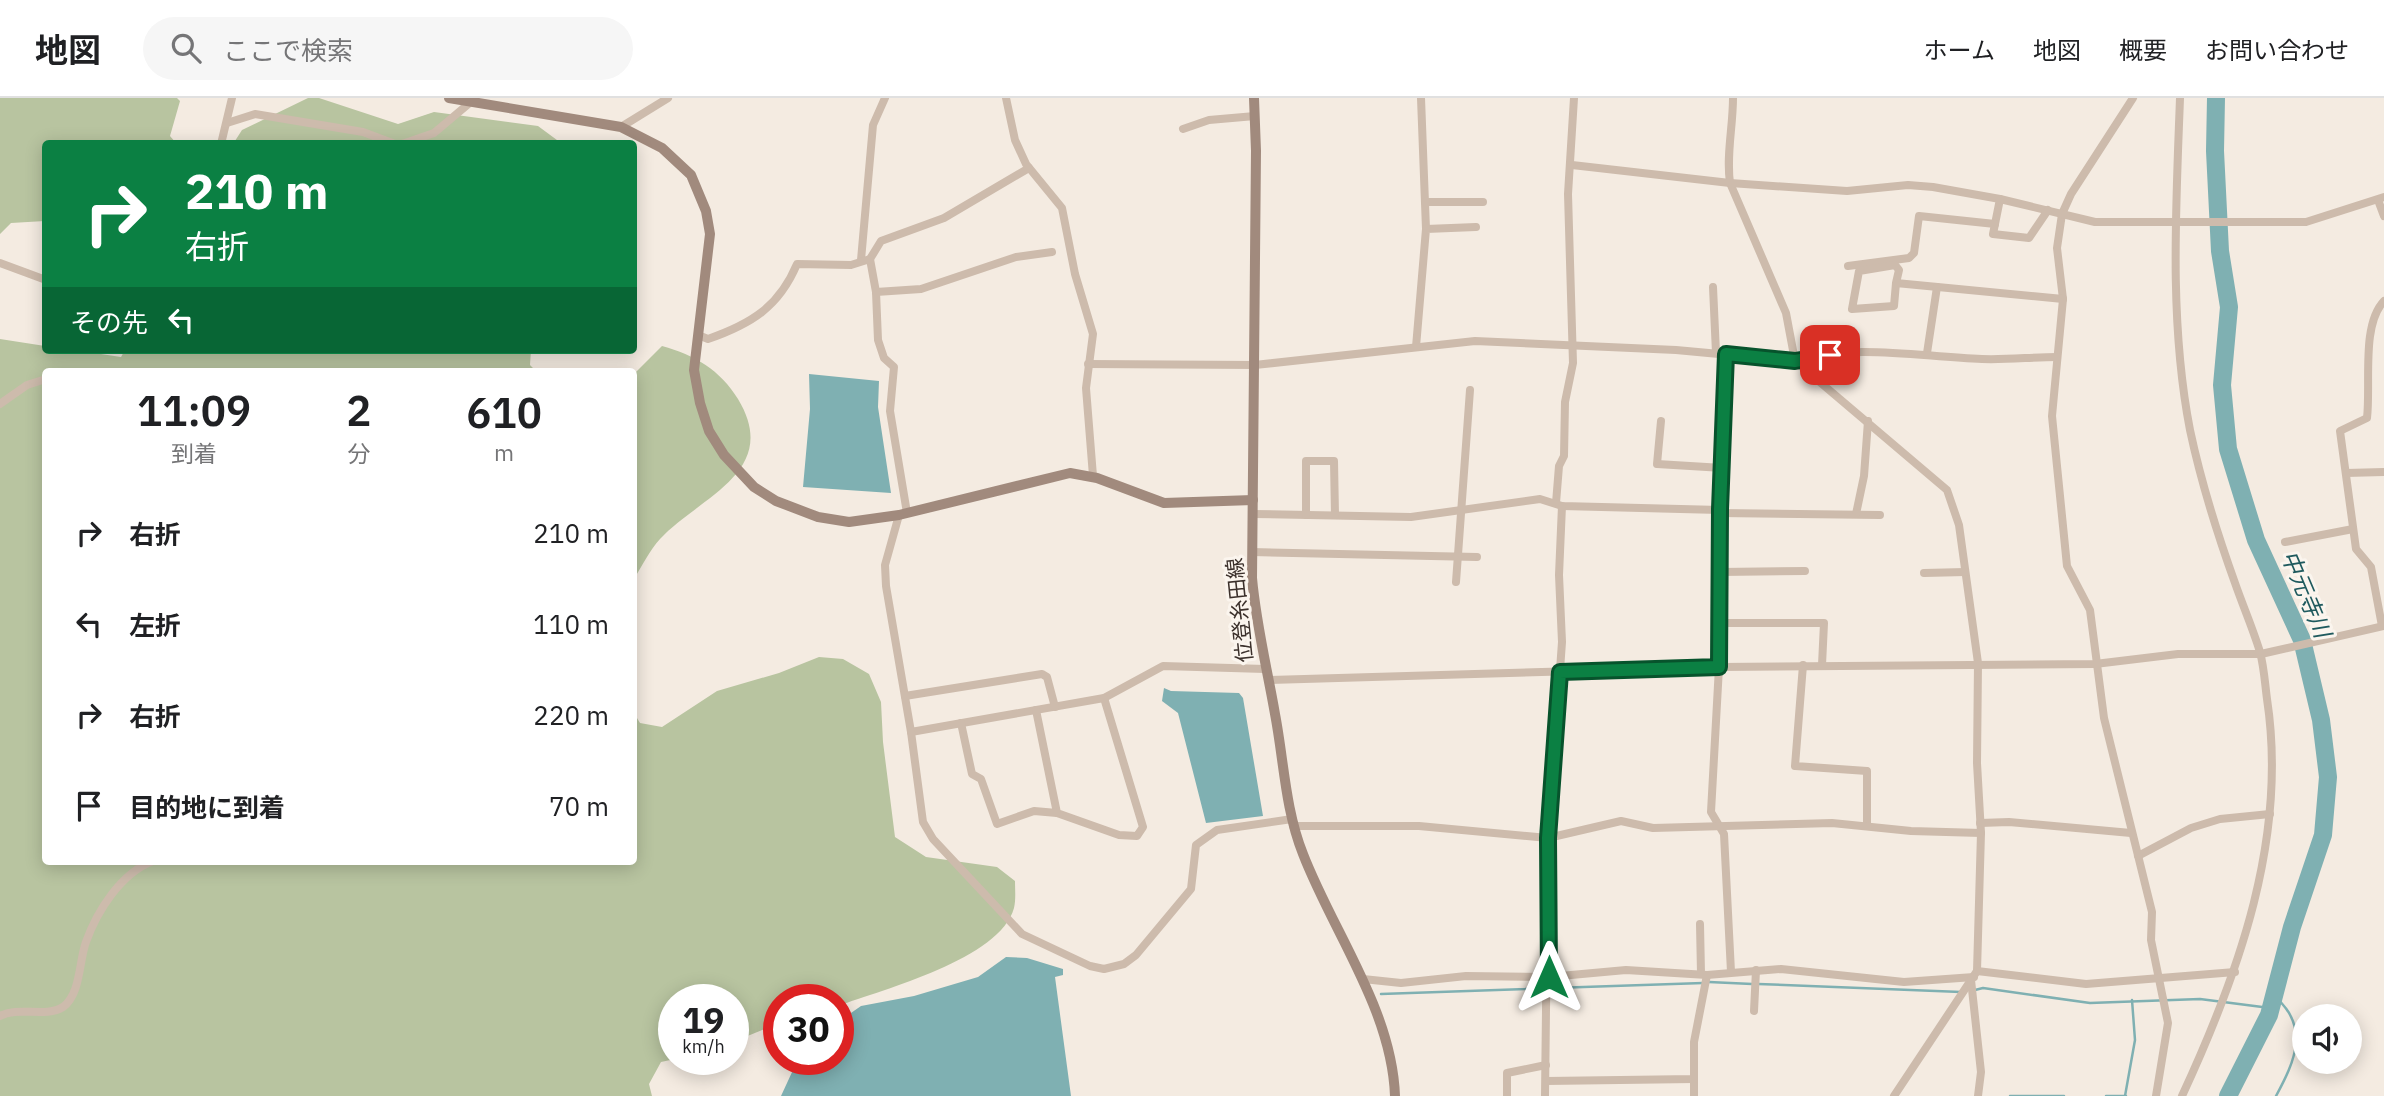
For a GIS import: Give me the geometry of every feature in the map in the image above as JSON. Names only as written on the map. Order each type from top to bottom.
[{"type":"street","points":[[222,140],[232,98]]},
{"type":"street","points":[[449,98],[621,127],[662,148],[678,160],[691,175],[710,234],[694,370],[709,431],[724,455],[754,486],[776,501],[818,517],[849,522],[903,514],[1060,475],[1093,476],[1164,503],[1253,500]]},
{"type":"street","points":[[621,127],[668,98]]},
{"type":"street","points":[[885,98],[873,125],[866,259],[876,292],[878,340],[884,358],[894,367],[890,411],[903,514],[885,565],[912,732],[923,822],[933,839],[1022,934],[1090,966],[1104,969],[1124,964],[1136,955],[1191,889],[1196,845],[1217,831],[1292,822],[1419,826],[1548,838],[1621,821],[1653,828],[1832,823],[1980,834]]},
{"type":"street","points":[[1006,98],[1015,140],[1028,168],[1062,208],[1075,274],[1093,334],[1086,388],[1093,476]]},
{"type":"street","name":"位登糸田線","points":[[1254,98],[1255,365],[1252,552],[1257,633],[1268,680],[1292,822],[1303,856],[1363,979],[1394,1077],[1395,1096]]},
{"type":"street","points":[[1416,347],[1426,229],[1421,98]]},
{"type":"street","points":[[1545,1096],[1549,977],[1548,838],[1560,672],[1559,466],[1564,456],[1566,402],[1574,344],[1568,194],[1572,165],[1574,98]]},
{"type":"street","points":[[1733,98],[1733,129],[1727,163],[1731,183],[1786,313],[1795,361],[1947,490],[1959,525],[1978,663],[1977,763],[1980,834],[1974,976],[1981,1072],[1978,1096]]},
{"type":"street","points":[[2133,98],[2071,194],[2062,214],[2057,248],[2063,299],[2052,416],[2067,566],[2090,610],[2104,718],[2131,833],[2150,897],[2151,940],[2168,1023],[2156,1096]]},
{"type":"street","points":[[2180,98],[2178,339],[2190,429],[2208,506],[2265,653],[2274,784],[2247,933],[2218,1017],[2182,1096]]},
{"type":"street","points":[[414,140],[434,133],[472,101]]},
{"type":"street","points":[[227,123],[255,114],[363,132],[384,140]]},
{"type":"street","points":[[1182,129],[1209,120],[1255,116]]},
{"type":"street","points":[[1572,165],[1731,183],[1847,191],[1908,185],[2000,198],[2095,222],[2306,222],[2381,199],[2384,216]]},
{"type":"street","points":[[698,335],[708,339],[750,322],[782,293],[797,264],[851,265],[866,259],[881,241],[944,218],[1028,168]]},
{"type":"street","points":[[2000,198],[1993,234],[2029,238],[2048,210]]},
{"type":"street","points":[[1425,202],[1483,202]]},
{"type":"street","points":[[1847,266],[1909,258],[1914,253],[1919,216],[1995,224]]},
{"type":"street","points":[[1426,229],[1476,227]]},
{"type":"street","points":[[876,292],[920,289],[1016,257],[1052,252]]},
{"type":"street","points":[[0,263],[42,278]]},
{"type":"street","points":[[1895,265],[1899,270],[1896,283],[1894,306],[1852,309],[1860,271],[1895,265]]},
{"type":"street","points":[[1896,283],[2063,299]]},
{"type":"street","points":[[1713,287],[1716,353]]},
{"type":"street","points":[[1927,354],[1937,287]]},
{"type":"street","points":[[1268,680],[1804,665],[2095,664],[2178,654],[2265,653],[2383,626],[2371,567],[2356,549],[2340,431],[2367,418],[2371,388],[2369,330],[2384,301]]},
{"type":"street","points":[[1088,364],[1255,365],[1475,341],[1574,344],[1795,361],[1850,353],[1927,354],[1982,359],[2057,357]]},
{"type":"street","points":[[1726,354],[1720,511],[1719,667],[1711,812],[1716,825],[1724,834],[1731,971]]},
{"type":"street","points":[[0,404],[27,385],[42,380]]},
{"type":"street","points":[[1456,582],[1470,390]]},
{"type":"street","points":[[1661,421],[1657,464],[1723,468]]},
{"type":"street","points":[[1856,514],[1864,476],[1868,421]]},
{"type":"street","points":[[1306,515],[1306,461],[1334,461],[1335,515]]},
{"type":"street","points":[[2346,473],[2384,472]]},
{"type":"street","points":[[1253,514],[1411,517],[1540,499],[1559,504],[1880,515]]},
{"type":"street","points":[[2285,542],[2353,529]]},
{"type":"street","points":[[1252,552],[1477,557]]},
{"type":"street","points":[[1720,572],[1805,571]]},
{"type":"street","points":[[1924,573],[1965,572]]},
{"type":"street","points":[[1719,624],[1824,623],[1822,665]]},
{"type":"street","points":[[1804,665],[1795,766],[1867,771],[1867,827]]},
{"type":"street","points":[[912,732],[1104,698],[1163,666],[1265,668]]},
{"type":"street","points":[[905,696],[1042,674],[1047,677],[1055,707]]},
{"type":"street","points":[[961,723],[972,774],[981,779],[997,824],[1034,811],[1057,813],[1119,835],[1132,836],[1140,833],[1143,827],[1104,698]]},
{"type":"street","points":[[1036,710],[1057,813]]},
{"type":"street","points":[[2138,856],[2201,825],[2220,819],[2270,814]]},
{"type":"street","points":[[1980,823],[2009,822],[2131,833]]},
{"type":"street","points":[[0,1016],[13,1012],[61,1008],[69,1001],[86,942],[97,918],[112,894],[131,874],[146,865]]},
{"type":"street","points":[[1694,1096],[1694,1042],[1704,974],[1700,924]]},
{"type":"street","points":[[1363,979],[1401,983],[1466,976],[1549,977],[1626,970],[1704,974],[1756,970],[1829,972],[1922,983],[1974,976],[2086,984],[2235,972]]},
{"type":"street","points":[[1754,1011],[1756,970]]},
{"type":"street","points":[[1894,1096],[1974,976]]},
{"type":"street","points":[[1507,1096],[1507,1073],[1546,1065]]},
{"type":"street","points":[[1546,1081],[1694,1079]]},
{"type":"green space","points":[[0,98],[177,98],[180,101],[170,136],[173,140],[42,140],[42,221],[11,223],[0,234]]},
{"type":"green space","points":[[308,98],[319,98],[398,124],[434,112],[538,126],[557,140],[236,140],[242,130]]},
{"type":"green space","points":[[0,339],[42,346],[42,354],[101,354],[121,357],[123,354],[531,354],[530,365],[533,368],[42,368],[42,865],[637,865],[637,718],[640,723],[662,727],[717,691],[779,673],[819,657],[843,659],[869,674],[881,702],[883,742],[895,837],[926,857],[997,867],[1015,881],[1014,908],[1004,926],[987,942],[964,957],[938,970],[854,1000],[854,984],[763,984],[763,1030],[749,1035],[749,984],[658,984],[658,1068],[649,1084],[652,1096],[0,1096]]},
{"type":"green space","points":[[662,346],[706,365],[738,399],[749,424],[750,446],[743,464],[730,481],[660,539],[637,574],[637,371]]},
{"type":"water","points":[[809,374],[879,381],[878,407],[891,493],[803,487],[810,409]]},
{"type":"water","points":[[1164,688],[1171,691],[1239,693],[1243,698],[1263,816],[1206,823],[1178,713],[1162,701]]},
{"type":"water","points":[[1006,957],[1027,958],[1063,969],[1063,975],[1055,977],[1071,1096],[781,1096],[791,1075],[854,1075],[854,1011],[861,1006],[914,996],[978,977]]},
{"type":"waterway","name":"中元寺川","points":[[2216,98],[2215,151],[2220,251],[2229,307],[2222,385],[2228,449],[2256,540],[2302,640],[2321,720],[2328,777],[2323,835],[2292,927],[2269,1015],[2228,1096]]},
{"type":"waterway","points":[[1709,982],[1752,984]]},
{"type":"waterway","points":[[1381,994],[1703,983]]},
{"type":"waterway","points":[[1758,984],[1961,992]]},
{"type":"waterway","points":[[1975,990],[1983,988],[2090,1003],[2200,999],[2270,1008]]},
{"type":"waterway","points":[[2273,995],[2285,1007],[2296,1031],[2293,1057],[2276,1096]]},
{"type":"waterway","points":[[2125,1096],[2135,1040],[2132,1000]]},
{"type":"waterway","points":[[2010,1096],[2064,1096]]},
{"type":"waterway","points":[[2106,1096],[2126,1096]]},
{"type":"route","points":[[1549,977],[1548,838],[1560,672],[1719,667],[1720,509],[1725,437],[1726,354],[1795,361],[1810,356],[1830,355]]}]
